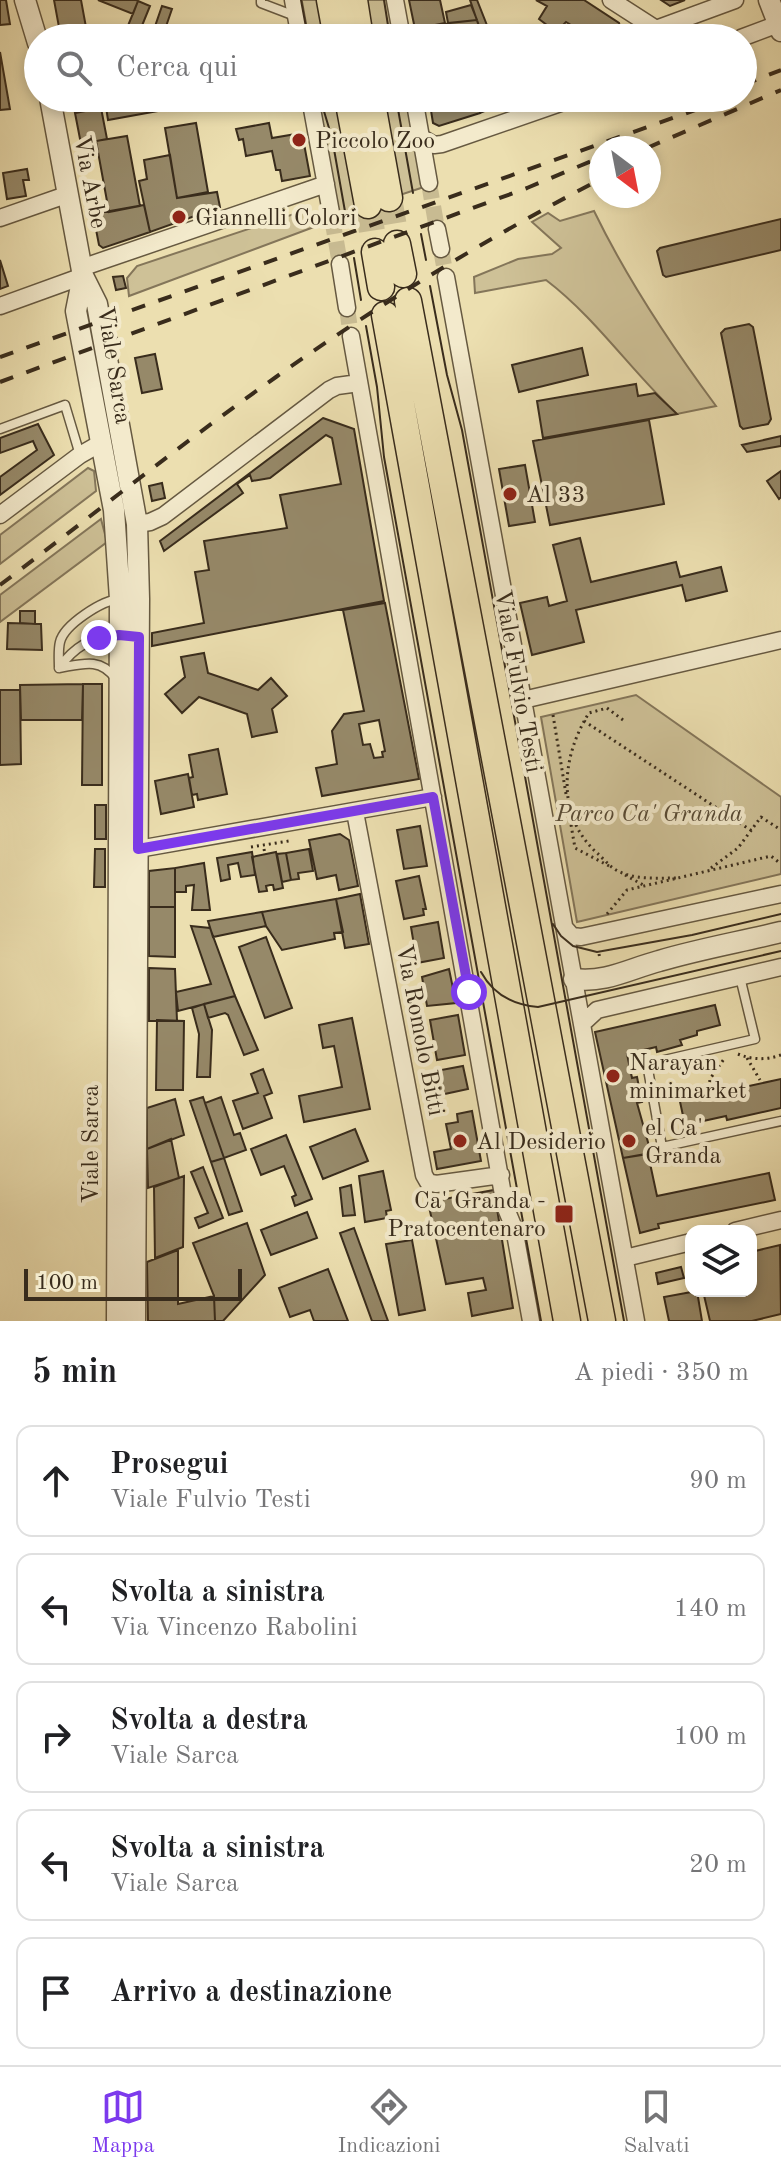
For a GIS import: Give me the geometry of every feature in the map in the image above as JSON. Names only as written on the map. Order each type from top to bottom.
[{"type":"main road","points":[[330,0],[334,24]]},
{"type":"main road","points":[[354,0],[358,24]]},
{"type":"main road","points":[[352,112],[378,202],[372,112]]},
{"type":"main road","points":[[386,248],[392,280]]},
{"type":"main road","name":"Viale Fulvio Testi","points":[[408,301],[602,1321]]},
{"type":"main road","points":[[385,315],[567,1321]]},
{"type":"main road","points":[[508,993],[538,987]]},
{"type":"street","points":[[25,0],[32,24]]},
{"type":"street","points":[[40,0],[41,24]]},
{"type":"street","points":[[395,0],[399,24]]},
{"type":"street","points":[[611,0],[643,24]]},
{"type":"street","points":[[680,24],[735,0]]},
{"type":"street","points":[[757,33],[780,26],[769,0]]},
{"type":"street","name":"Via Arbe","points":[[52,112],[82,272]]},
{"type":"street","points":[[313,112],[332,218]]},
{"type":"street","points":[[417,112],[429,183]]},
{"type":"street","points":[[422,138],[434,145],[442,144],[535,112]]},
{"type":"street","points":[[0,306],[82,272],[326,184]]},
{"type":"street","points":[[0,218],[66,195]]},
{"type":"street","points":[[437,229],[441,249]]},
{"type":"street","points":[[340,264],[347,308]]},
{"type":"street","name":"Viale Sarca","points":[[82,272],[76,311],[130,599]]},
{"type":"street","name":"Viale Sarca","points":[[82,272],[97,304],[137,524],[129,636],[127,966],[117,1321]]},
{"type":"street","name":"Viale Fulvio Testi","points":[[446,277],[636,1321]]},
{"type":"street","points":[[351,336],[505,1206],[514,1228],[531,1321]]},
{"type":"street","points":[[137,524],[163,516],[329,390],[359,383]]},
{"type":"street","points":[[0,515],[80,455],[101,443]]},
{"type":"street","name":"Viale Sarca","points":[[128,851],[119,683],[129,636]]},
{"type":"street","points":[[523,700],[781,640]]},
{"type":"street","points":[[128,851],[433,797]]},
{"type":"street","name":"Via Romolo Bitti","points":[[355,812],[425,1179],[436,1184],[501,1175]]},
{"type":"street","points":[[564,927],[572,936],[581,937],[781,894]]},
{"type":"street","points":[[538,987],[574,979],[589,981],[611,978],[658,961],[781,932]]},
{"type":"street","name":"Viale Sarca","points":[[127,966],[135,1321]]},
{"type":"street","points":[[583,1023],[597,1010],[781,967]]},
{"type":"street","points":[[757,1226],[781,1220]]},
{"type":"street","points":[[625,1258],[685,1243]]},
{"type":"lane","points":[[261,0],[261,3],[294,8]]},
{"type":"lane","points":[[0,429],[65,405],[80,455]]},
{"type":"lane","points":[[59,668],[60,640],[70,626],[108,600],[130,599]]},
{"type":"lane","points":[[59,668],[67,656],[85,642],[129,636]]},
{"type":"lane","points":[[59,668],[89,662],[108,668],[119,683]]},
{"type":"lane","points":[[740,976],[755,1039],[647,1064],[662,1147],[780,1124]]},
{"type":"path","points":[[623,720],[607,708],[589,713],[574,740],[568,763],[567,803],[575,825],[589,846],[615,870],[642,878],[676,878]]},
{"type":"path","points":[[553,715],[575,848],[645,886]]},
{"type":"path","points":[[584,721],[752,831]]},
{"type":"path","points":[[706,871],[725,860],[761,817],[781,830]]},
{"type":"path","points":[[251,847],[289,841]]},
{"type":"path","points":[[608,917],[627,890],[771,856],[780,861]]},
{"type":"path","points":[[730,1045],[735,1052],[747,1058],[781,1055]]},
{"type":"path","points":[[709,1088],[710,1079],[730,1045]]},
{"type":"path","points":[[747,1058],[760,1080]]},
{"type":"green space","points":[[298,0],[323,0],[327,24],[302,24]]},
{"type":"green space","points":[[363,0],[389,0],[393,24],[367,24]]},
{"type":"green space","points":[[320,112],[342,112],[360,211],[339,217]]},
{"type":"green space","points":[[385,112],[410,112],[424,187],[400,195]]},
{"type":"green space","points":[[306,210],[315,215],[314,227],[129,296],[127,278],[137,266]]},
{"type":"green space","points":[[594,211],[650,312],[716,406],[677,414],[581,311],[546,280],[475,293],[474,277],[518,259],[552,254],[561,248],[532,222],[548,213],[560,221]]},
{"type":"green space","points":[[88,468],[94,471],[96,491],[0,564],[0,535]]},
{"type":"green space","points":[[101,519],[107,542],[0,622],[0,595]]},
{"type":"green space","name":"Parco Ca' Granda","points":[[636,695],[781,797],[781,874],[577,922],[541,717]]},
{"type":"building","points":[[0,0],[6,0],[10,24],[0,25]]},
{"type":"building","points":[[54,0],[81,0],[85,24],[58,24]]},
{"type":"building","points":[[98,0],[136,0],[138,1],[133,14]]},
{"type":"building","points":[[409,0],[440,0],[445,23],[414,24]]},
{"type":"building","points":[[470,0],[477,0],[486,24],[478,24]]},
{"type":"building","points":[[536,0],[584,0],[619,24],[546,24],[539,19],[547,6]]},
{"type":"building","points":[[661,0],[685,0],[670,6]]},
{"type":"building","points":[[138,1],[150,6],[143,24],[129,24]]},
{"type":"building","points":[[471,5],[477,20],[448,23],[446,12]]},
{"type":"building","points":[[162,6],[172,9],[167,24],[156,24]]},
{"type":"building","points":[[477,20],[478,24],[441,24]]},
{"type":"building","points":[[0,52],[10,109],[0,110]]},
{"type":"building","points":[[102,112],[107,139],[81,144],[75,113]]},
{"type":"building","points":[[107,112],[152,112],[108,120]]},
{"type":"building","points":[[431,112],[480,113],[439,126],[433,123]]},
{"type":"building","points":[[196,123],[208,192],[177,198],[165,128]]},
{"type":"building","points":[[269,123],[272,138],[302,133],[310,176],[282,181],[272,151],[246,156],[243,139],[239,140],[236,129]]},
{"type":"building","points":[[127,136],[140,206],[109,212],[96,141]]},
{"type":"building","points":[[170,155],[177,198],[217,192],[220,207],[150,232],[139,181],[147,179],[144,160]]},
{"type":"building","points":[[27,169],[29,180],[23,180],[26,196],[7,199],[3,173]]},
{"type":"building","points":[[144,205],[150,232],[103,248],[99,245],[93,214]]},
{"type":"building","points":[[781,219],[781,250],[666,277],[663,275],[657,251],[660,248]]},
{"type":"building","points":[[0,260],[8,286],[0,289]]},
{"type":"building","points":[[123,276],[126,288],[116,290],[113,277]]},
{"type":"building","points":[[749,324],[753,327],[771,419],[768,424],[743,429],[721,333],[725,329]]},
{"type":"building","points":[[582,348],[588,375],[519,392],[512,365]]},
{"type":"building","points":[[155,354],[162,389],[142,393],[135,358]]},
{"type":"building","points":[[636,384],[638,396],[655,393],[677,414],[543,438],[537,401]]},
{"type":"building","points":[[323,418],[354,429],[384,601],[152,646],[152,633],[204,623],[195,572],[209,570],[204,541],[287,528],[280,495],[341,484],[332,438],[326,435],[270,478],[252,481],[250,475],[237,484],[243,493],[164,551],[160,541]]},
{"type":"building","points":[[649,420],[664,504],[550,525],[533,441]]},
{"type":"building","points":[[38,424],[54,455],[0,495],[0,477],[37,450],[33,441],[0,453],[0,438]]},
{"type":"building","points":[[781,436],[781,446],[747,452],[742,445]]},
{"type":"building","points":[[525,465],[535,522],[509,526],[499,469]]},
{"type":"building","points":[[781,471],[781,497],[779,499],[767,481]]},
{"type":"building","points":[[162,483],[165,498],[152,501],[149,486]]},
{"type":"building","points":[[580,538],[591,582],[676,562],[680,577],[721,567],[727,591],[686,601],[682,585],[576,610],[584,642],[532,655],[520,603],[547,597],[549,606],[567,601],[553,545]]},
{"type":"building","points":[[385,603],[419,779],[322,796],[316,768],[337,764],[332,731],[344,714],[364,711],[343,610]],"holes":[[[379,720],[385,751],[382,752],[383,757],[374,758],[370,744],[363,745],[359,724]]]},
{"type":"building","points":[[20,611],[35,611],[35,624],[20,623]]},
{"type":"building","points":[[8,623],[41,624],[42,650],[7,649]]},
{"type":"building","points":[[204,653],[208,673],[258,690],[271,678],[287,696],[272,709],[277,732],[252,737],[247,714],[199,697],[182,713],[165,694],[185,677],[181,657]]},
{"type":"building","points":[[83,684],[102,684],[102,785],[82,785]]},
{"type":"building","points":[[83,684],[82,720],[21,720],[20,685]]},
{"type":"building","points":[[0,690],[20,690],[21,764],[0,765]]},
{"type":"building","points":[[218,749],[227,794],[198,800],[197,794],[192,795],[189,755]]},
{"type":"building","points":[[188,774],[194,807],[161,814],[155,781]]},
{"type":"building","points":[[95,805],[106,805],[106,839],[95,839]]},
{"type":"building","points":[[420,826],[427,866],[404,869],[397,830]]},
{"type":"building","points":[[340,834],[349,840],[358,886],[339,890],[336,875],[317,879],[309,840]]},
{"type":"building","points":[[95,849],[105,849],[105,887],[94,887]]},
{"type":"building","points":[[309,849],[313,871],[298,873],[299,879],[291,880],[286,853]]},
{"type":"building","points":[[252,852],[255,875],[241,877],[238,863],[228,865],[230,879],[221,881],[217,858]]},
{"type":"building","points":[[276,852],[283,888],[274,890],[270,885],[266,886],[267,891],[259,892],[252,857]]},
{"type":"building","points":[[286,853],[291,880],[282,882],[277,854]]},
{"type":"building","points":[[204,863],[210,910],[192,910],[194,885],[186,886],[186,892],[175,892],[175,868]]},
{"type":"building","points":[[175,868],[175,907],[149,907],[149,871]]},
{"type":"building","points":[[419,876],[426,909],[423,909],[424,915],[404,919],[396,881]]},
{"type":"building","points":[[360,894],[369,944],[345,948],[336,899]]},
{"type":"building","points":[[336,899],[343,932],[334,933],[335,939],[282,950],[266,926],[262,912]]},
{"type":"building","points":[[149,907],[175,907],[175,957],[149,956]]},
{"type":"building","points":[[262,912],[266,926],[213,937],[208,921]]},
{"type":"building","points":[[438,922],[444,958],[417,963],[411,927]]},
{"type":"building","points":[[191,926],[210,928],[235,996],[178,1011],[176,992],[211,984]]},
{"type":"building","points":[[266,937],[292,1008],[265,1018],[239,947]]},
{"type":"building","points":[[149,968],[175,969],[177,1021],[149,1021]]},
{"type":"building","points":[[449,969],[456,1003],[427,1006],[422,977]]},
{"type":"building","points":[[235,996],[258,1050],[244,1055],[228,1015],[225,1013],[208,1018],[204,1004]]},
{"type":"building","points":[[204,1004],[212,1030],[210,1077],[197,1077],[199,1034],[192,1008]]},
{"type":"building","points":[[715,1005],[720,1025],[697,1031],[697,1035],[680,1040],[682,1045],[657,1052],[656,1047],[627,1054],[632,1078],[637,1077],[642,1102],[637,1103],[651,1153],[623,1158],[595,1032]]},
{"type":"building","points":[[458,1015],[465,1055],[437,1060],[430,1020]]},
{"type":"building","points":[[352,1018],[370,1109],[304,1122],[299,1096],[342,1087],[334,1046],[323,1048],[319,1025]]},
{"type":"building","points":[[157,1020],[184,1021],[183,1090],[156,1090]]},
{"type":"building","points":[[463,1066],[468,1089],[440,1095],[436,1071]]},
{"type":"building","points":[[263,1069],[272,1093],[264,1096],[272,1118],[243,1129],[233,1101],[258,1093],[251,1074]]},
{"type":"building","points":[[781,1079],[781,1108],[727,1120],[726,1116],[685,1125],[679,1097]]},
{"type":"building","points":[[203,1097],[224,1158],[211,1162],[190,1101]]},
{"type":"building","points":[[221,1097],[234,1135],[240,1133],[246,1150],[224,1158],[205,1103]]},
{"type":"building","points":[[175,1099],[184,1135],[147,1149],[147,1108]]},
{"type":"building","points":[[472,1111],[481,1161],[437,1169],[434,1152],[451,1149],[446,1124],[458,1122],[457,1114]]},
{"type":"building","points":[[355,1129],[368,1161],[323,1179],[310,1147]]},
{"type":"building","points":[[286,1135],[312,1199],[295,1206],[292,1197],[296,1195],[284,1166],[261,1175],[251,1149]]},
{"type":"building","points":[[171,1139],[179,1178],[148,1188],[147,1149]]},
{"type":"building","points":[[648,1154],[657,1196],[769,1173],[775,1200],[658,1224],[659,1228],[640,1233],[623,1158]]},
{"type":"building","points":[[224,1158],[242,1211],[229,1215],[211,1162]]},
{"type":"building","points":[[203,1167],[223,1218],[199,1228],[195,1218],[208,1213],[191,1172]]},
{"type":"building","points":[[383,1171],[391,1210],[386,1211],[387,1218],[365,1222],[359,1176]]},
{"type":"building","points":[[184,1176],[183,1247],[155,1258],[154,1187]]},
{"type":"building","points":[[351,1185],[355,1215],[343,1216],[340,1188]]},
{"type":"building","points":[[494,1190],[513,1308],[472,1316],[468,1293],[486,1290],[483,1278],[446,1284],[428,1202]]},
{"type":"building","points":[[307,1212],[317,1238],[271,1255],[261,1230]]},
{"type":"building","points":[[247,1223],[265,1275],[223,1321],[215,1321],[214,1296],[193,1243]]},
{"type":"building","points":[[354,1228],[388,1321],[372,1321],[340,1233]]},
{"type":"building","points":[[412,1240],[425,1310],[399,1315],[386,1244]]},
{"type":"building","points":[[780,1245],[781,1314],[752,1321],[710,1321],[704,1297],[757,1297],[757,1251]]},
{"type":"building","points":[[178,1250],[178,1304],[214,1296],[215,1321],[148,1321],[147,1262]]},
{"type":"building","points":[[681,1267],[684,1278],[658,1284],[656,1273]]},
{"type":"building","points":[[328,1269],[348,1321],[314,1321],[310,1310],[290,1317],[279,1288]]},
{"type":"building","points":[[685,1293],[685,1297],[698,1297],[702,1321],[669,1321],[664,1297]]},
{"type":"tunnel","points":[[429,183],[437,229]]},
{"type":"tunnel","points":[[389,198],[397,244]]},
{"type":"tunnel","points":[[368,205],[375,252]]},
{"type":"tunnel","points":[[332,218],[340,264]]},
{"type":"tunnel","points":[[441,249],[446,277]]},
{"type":"tunnel","points":[[347,308],[351,336]]},
{"type":"tram line","points":[[301,0],[305,24]]},
{"type":"tram line","points":[[384,0],[388,24]]},
{"type":"tram line","points":[[324,112],[346,217]]},
{"type":"tram line","points":[[399,112],[413,193]]},
{"type":"tram line","points":[[421,234],[426,260]]},
{"type":"tram line","points":[[354,258],[361,300]]},
{"type":"tram line","points":[[430,286],[447,375],[462,430],[624,1321]]},
{"type":"tram line","points":[[366,326],[377,387],[384,457],[541,1321]]},
{"type":"tram line","points":[[553,924],[573,946],[597,952],[692,935],[781,914]]},
{"type":"tram line","points":[[481,972],[491,986],[505,997],[538,1007],[781,951]]},
{"type":"railway","points":[[757,79],[781,70]]},
{"type":"railway","points":[[757,100],[781,90]]},
{"type":"railway","points":[[0,357],[690,112]]},
{"type":"railway","points":[[661,142],[730,112]]},
{"type":"railway","points":[[0,382],[527,188],[589,162]]},
{"type":"railway","points":[[0,585],[206,428],[315,350],[476,248],[589,185]]},
{"type":"place","name":"Piccolo Zoo","points":[[299,140]]},
{"type":"place","name":"Giannelli Colori","points":[[179,217]]},
{"type":"place","name":"Al 33","points":[[510,494]]},
{"type":"place","name":"Narayan minimarket","points":[[613,1076]]},
{"type":"place","name":"Al Desiderio","points":[[460,1141]]},
{"type":"place","name":"el Ca' Granda","points":[[629,1141]]},
{"type":"place","name":"Ca' Granda - Pratocentenaro","points":[[564,1214]]},
{"type":"route","points":[[99,638],[119,635],[139,637],[138,849],[433,797],[469,992]]}]
